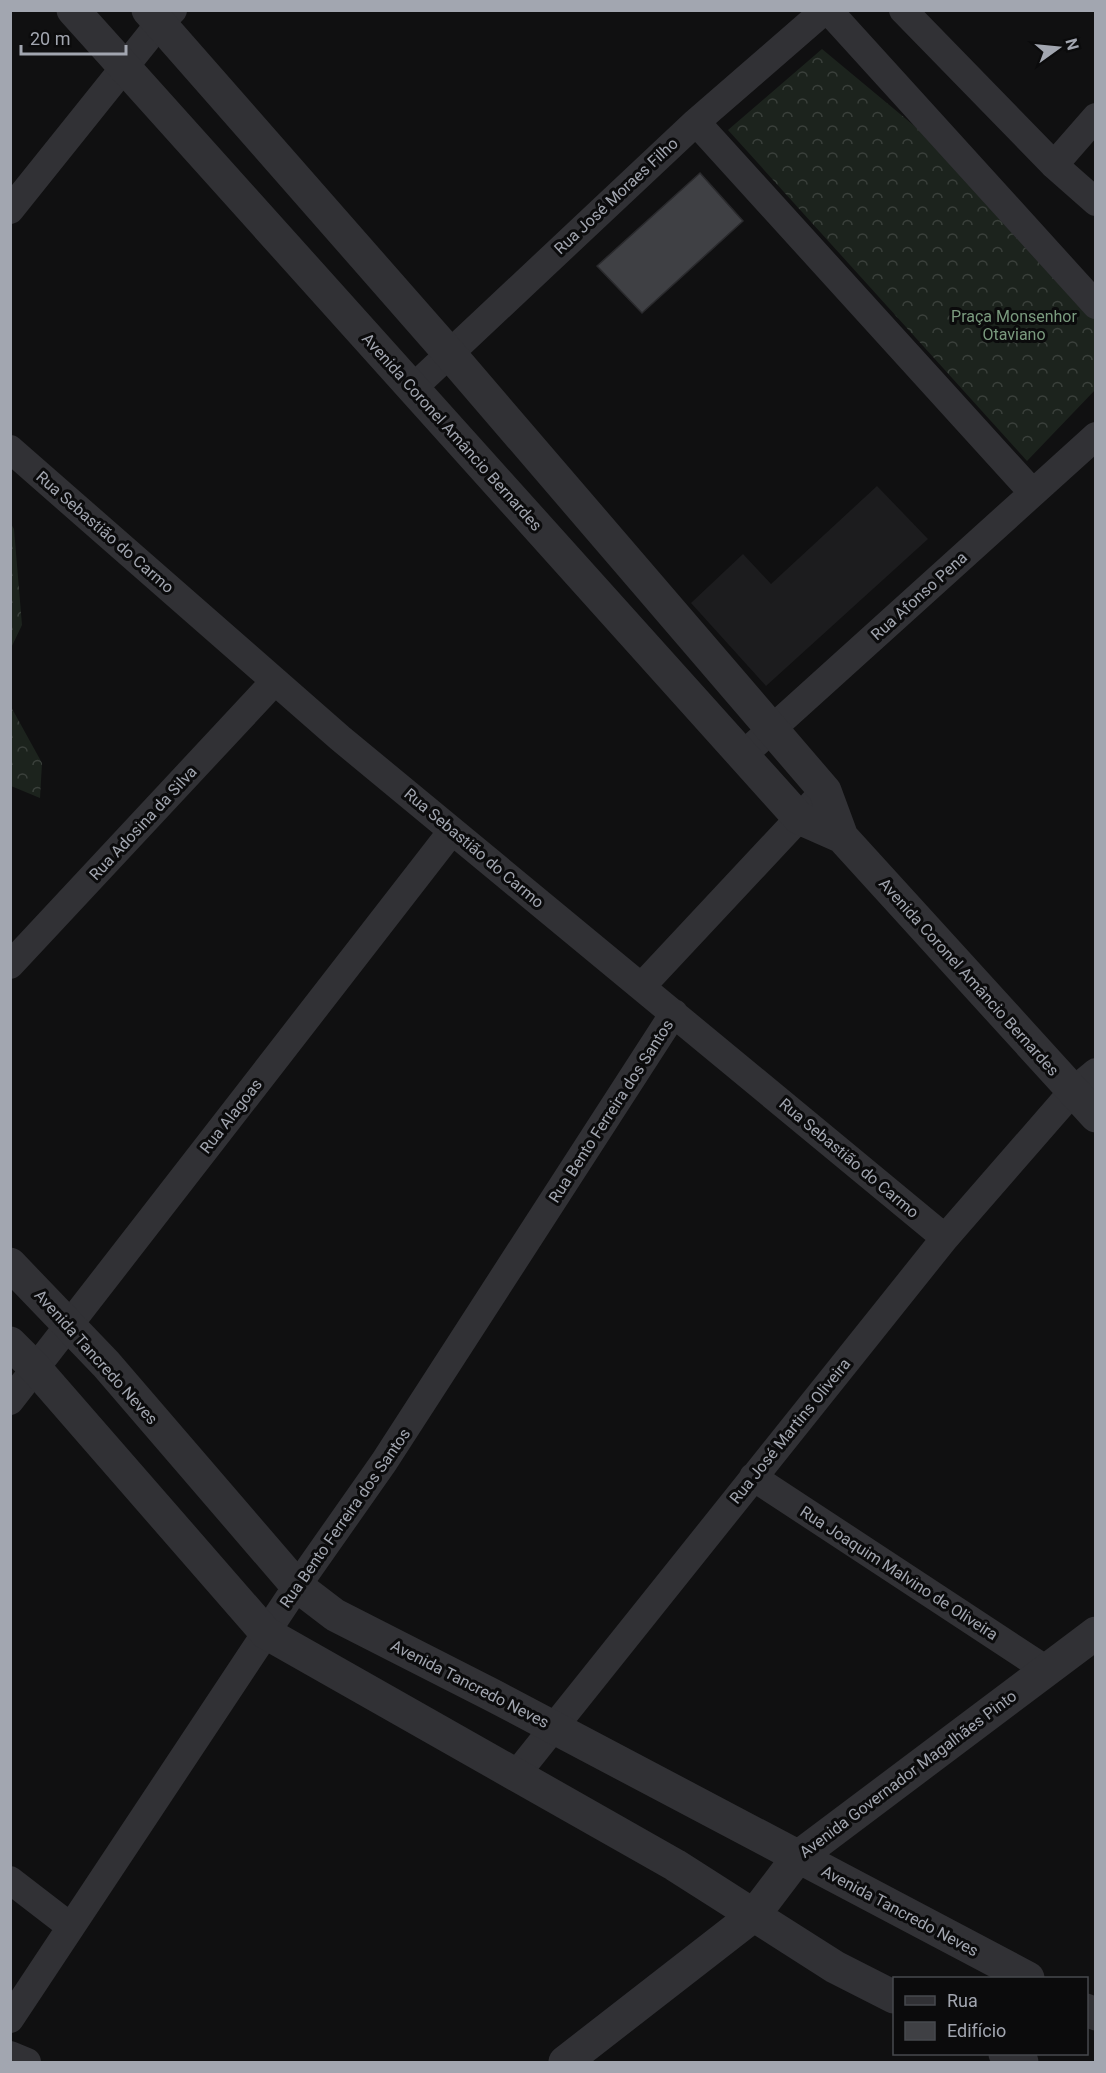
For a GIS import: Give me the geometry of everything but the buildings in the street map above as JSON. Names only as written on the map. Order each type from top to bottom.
[{"type":"street","name":"Avenida Coronel Amâncio Bernardes","points":[[73,10],[799,818],[842,837],[1084,1082],[1095,1116]]},
{"type":"street","points":[[826,10],[1095,305]]},
{"type":"street","name":"Rua José Moraes Filho","points":[[413,388],[696,122],[826,10]]},
{"type":"street","points":[[903,10],[1054,165],[1095,202]]},
{"type":"street","name":"Avenida Coronel Amâncio Bernardes","points":[[160,15],[825,790],[842,837]]},
{"type":"street","points":[[10,210],[125,67],[160,15]]},
{"type":"street","points":[[1054,165],[1095,117]]},
{"type":"street","points":[[696,122],[1033,494]]},
{"type":"street","name":"Rua Afonso Pena","points":[[742,756],[1095,436]]},
{"type":"street","name":"Rua Sebastião do Carmo","points":[[10,449],[275,681],[452,831],[945,1238]]},
{"type":"street","name":"Rua Adosina da Silva","points":[[10,965],[275,681]]},
{"type":"street","points":[[642,987],[825,790]]},
{"type":"street","name":"Rua Alagoas","points":[[10,1401],[452,831]]},
{"type":"street","name":"Rua Bento Ferreira dos Santos","points":[[10,2019],[297,1586],[384,1462],[674,1013]]},
{"type":"street","name":"Rua José Martins Oliveira","points":[[515,1776],[552,1726],[945,1238],[1084,1082]]},
{"type":"street","name":"Avenida Tancredo Neves","points":[[10,1264],[106,1364],[297,1586],[335,1615],[552,1726],[1026,1977]]},
{"type":"street","points":[[10,1344],[36,1369],[266,1633],[675,1865],[835,1967],[893,1996]]},
{"type":"street","name":"Rua Joaquim Malvino de Oliveira","points":[[753,1477],[1045,1669]]},
{"type":"street","name":"Avenida Governador Magalhães Pinto","points":[[565,2062],[754,1915],[798,1857],[1095,1633]]},
{"type":"street","points":[[10,1880],[72,1927]]},
{"type":"street","points":[[10,2055],[27,2062]]},
{"type":"street","points":[[1007,2055],[1022,2062]]},
{"type":"shaded area","points":[[877,486],[928,539],[766,686],[691,603],[743,554],[771,584]]},
{"type":"green space","name":"Praça Monsenhor Otaviano","points":[[822,49],[977,178],[1095,292],[1095,390],[1027,461],[728,130]]},
{"type":"green space","points":[[11,524],[14,529],[22,625],[11,648]]},
{"type":"green space","points":[[10,705],[42,763],[40,798],[11,786]]}]
